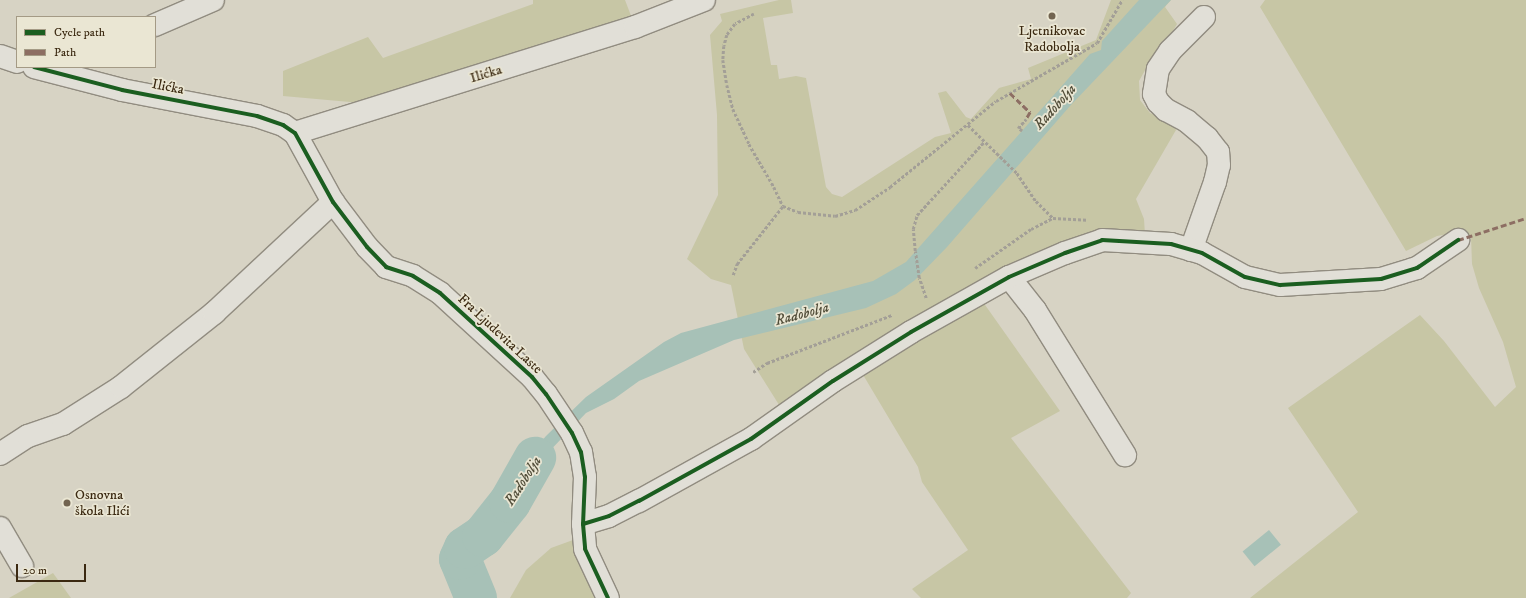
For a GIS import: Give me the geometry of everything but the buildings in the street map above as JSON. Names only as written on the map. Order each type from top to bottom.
[{"type":"street","points":[[156,25],[213,0]]},
{"type":"street","name":"Ilićka","points":[[38,68],[122,90],[256,116],[283,125],[295,133],[635,27],[704,0]]},
{"type":"street","points":[[1191,250],[1215,182],[1219,165],[1218,152],[1202,134],[1187,121],[1166,110],[1158,102],[1154,94],[1158,69],[1170,51],[1204,17]]},
{"type":"street","points":[[0,56],[16,62]]},
{"type":"street","name":"Fra Ljudevita Laste","points":[[295,133],[333,202],[367,248],[386,267],[413,276],[440,293],[532,377],[556,409],[572,433],[581,452],[584,477],[583,524],[585,549],[608,598]]},
{"type":"street","points":[[0,454],[28,436],[63,424],[121,387],[214,313],[333,202]]},
{"type":"street","points":[[583,524],[609,516],[639,501],[752,439],[833,381],[911,332],[1009,277],[1065,253],[1102,240],[1171,244],[1202,253],[1245,277],[1280,285],[1381,279],[1417,268],[1458,240]]},
{"type":"street","points":[[1009,277],[1035,310],[1125,455]]},
{"type":"street","points":[[0,528],[22,566]]},
{"type":"path","points":[[754,14],[735,24],[727,36],[724,46],[723,60],[733,109],[749,144],[783,206],[798,212],[835,216],[855,210],[896,183],[968,126],[996,101],[1097,43],[1122,0]]},
{"type":"path","points":[[1022,131],[1018,128],[1026,119]]},
{"type":"path","points":[[968,126],[1017,173],[1036,201],[1053,218]]},
{"type":"path","points":[[926,298],[919,278],[915,251],[913,229],[917,215],[984,142]]},
{"type":"path","points":[[733,275],[737,264],[783,206]]},
{"type":"shaded area","points":[[533,0],[625,0],[633,21],[361,103],[283,96],[283,71],[368,37],[383,58],[533,4]]},
{"type":"shaded area","points":[[779,0],[791,0],[793,13],[763,18],[771,65],[777,65],[779,79],[796,76],[806,78],[826,187],[832,194],[842,197],[935,137],[951,133],[938,93],[946,91],[966,117],[971,119],[999,88],[1031,79],[1028,68],[1096,40],[1111,0],[1171,0],[1165,7],[1177,24],[1170,36],[1158,47],[1139,81],[1140,100],[1150,113],[1173,123],[1176,130],[1136,199],[1144,219],[1145,235],[978,295],[1060,411],[1011,438],[1131,593],[1127,598],[921,598],[912,589],[968,550],[922,482],[918,467],[856,363],[781,408],[744,349],[731,285],[711,279],[687,259],[718,195],[717,115],[710,35],[722,21],[720,14]]},
{"type":"shaded area","points":[[1265,0],[1526,0],[1526,598],[1250,598],[1358,512],[1288,408],[1420,315],[1444,341],[1495,407],[1516,387],[1503,342],[1479,288],[1472,264],[1471,236],[1460,232],[1437,236],[1406,251],[1260,7]]},
{"type":"shaded area","points":[[584,536],[608,598],[510,598],[526,570],[551,548]]},
{"type":"shaded area","points":[[53,573],[71,598],[9,598]]},
{"type":"water","points":[[1139,0],[1171,0],[1070,106],[947,247],[915,280],[896,294],[866,308],[734,340],[639,381],[614,399],[586,413],[540,461],[538,466],[542,471],[514,513],[496,503],[509,479],[546,436],[586,397],[664,342],[681,333],[873,281],[906,262],[1090,54],[1101,50],[1102,41]]},
{"type":"water","points":[[1269,530],[1281,545],[1255,566],[1243,551]]},
{"type":"waterway","name":"Radobolja","points":[[476,598],[460,559],[465,548],[483,536],[510,502],[535,458]]},
{"type":"marked path","points":[[1010,93],[1030,112],[1026,119]]},
{"type":"marked path","points":[[1458,240],[1526,218]]},
{"type":"cycle path","points":[[38,68],[122,90],[257,116],[283,125],[295,133],[333,202],[367,247],[386,267],[413,276],[440,293],[532,377],[546,394],[572,433],[581,452],[585,477],[583,524],[585,549],[608,598]]},
{"type":"cycle path","points":[[583,524],[609,516],[639,501],[751,439],[833,381],[911,332],[1009,277],[1065,253],[1102,240],[1171,244],[1202,253],[1245,277],[1280,285],[1381,279],[1417,268],[1458,240]]},
{"type":"place","name":"Ljetnikovac Radobolja","points":[[1052,16]]},
{"type":"place","name":"Osnovna škola Ilići","points":[[67,503]]}]
